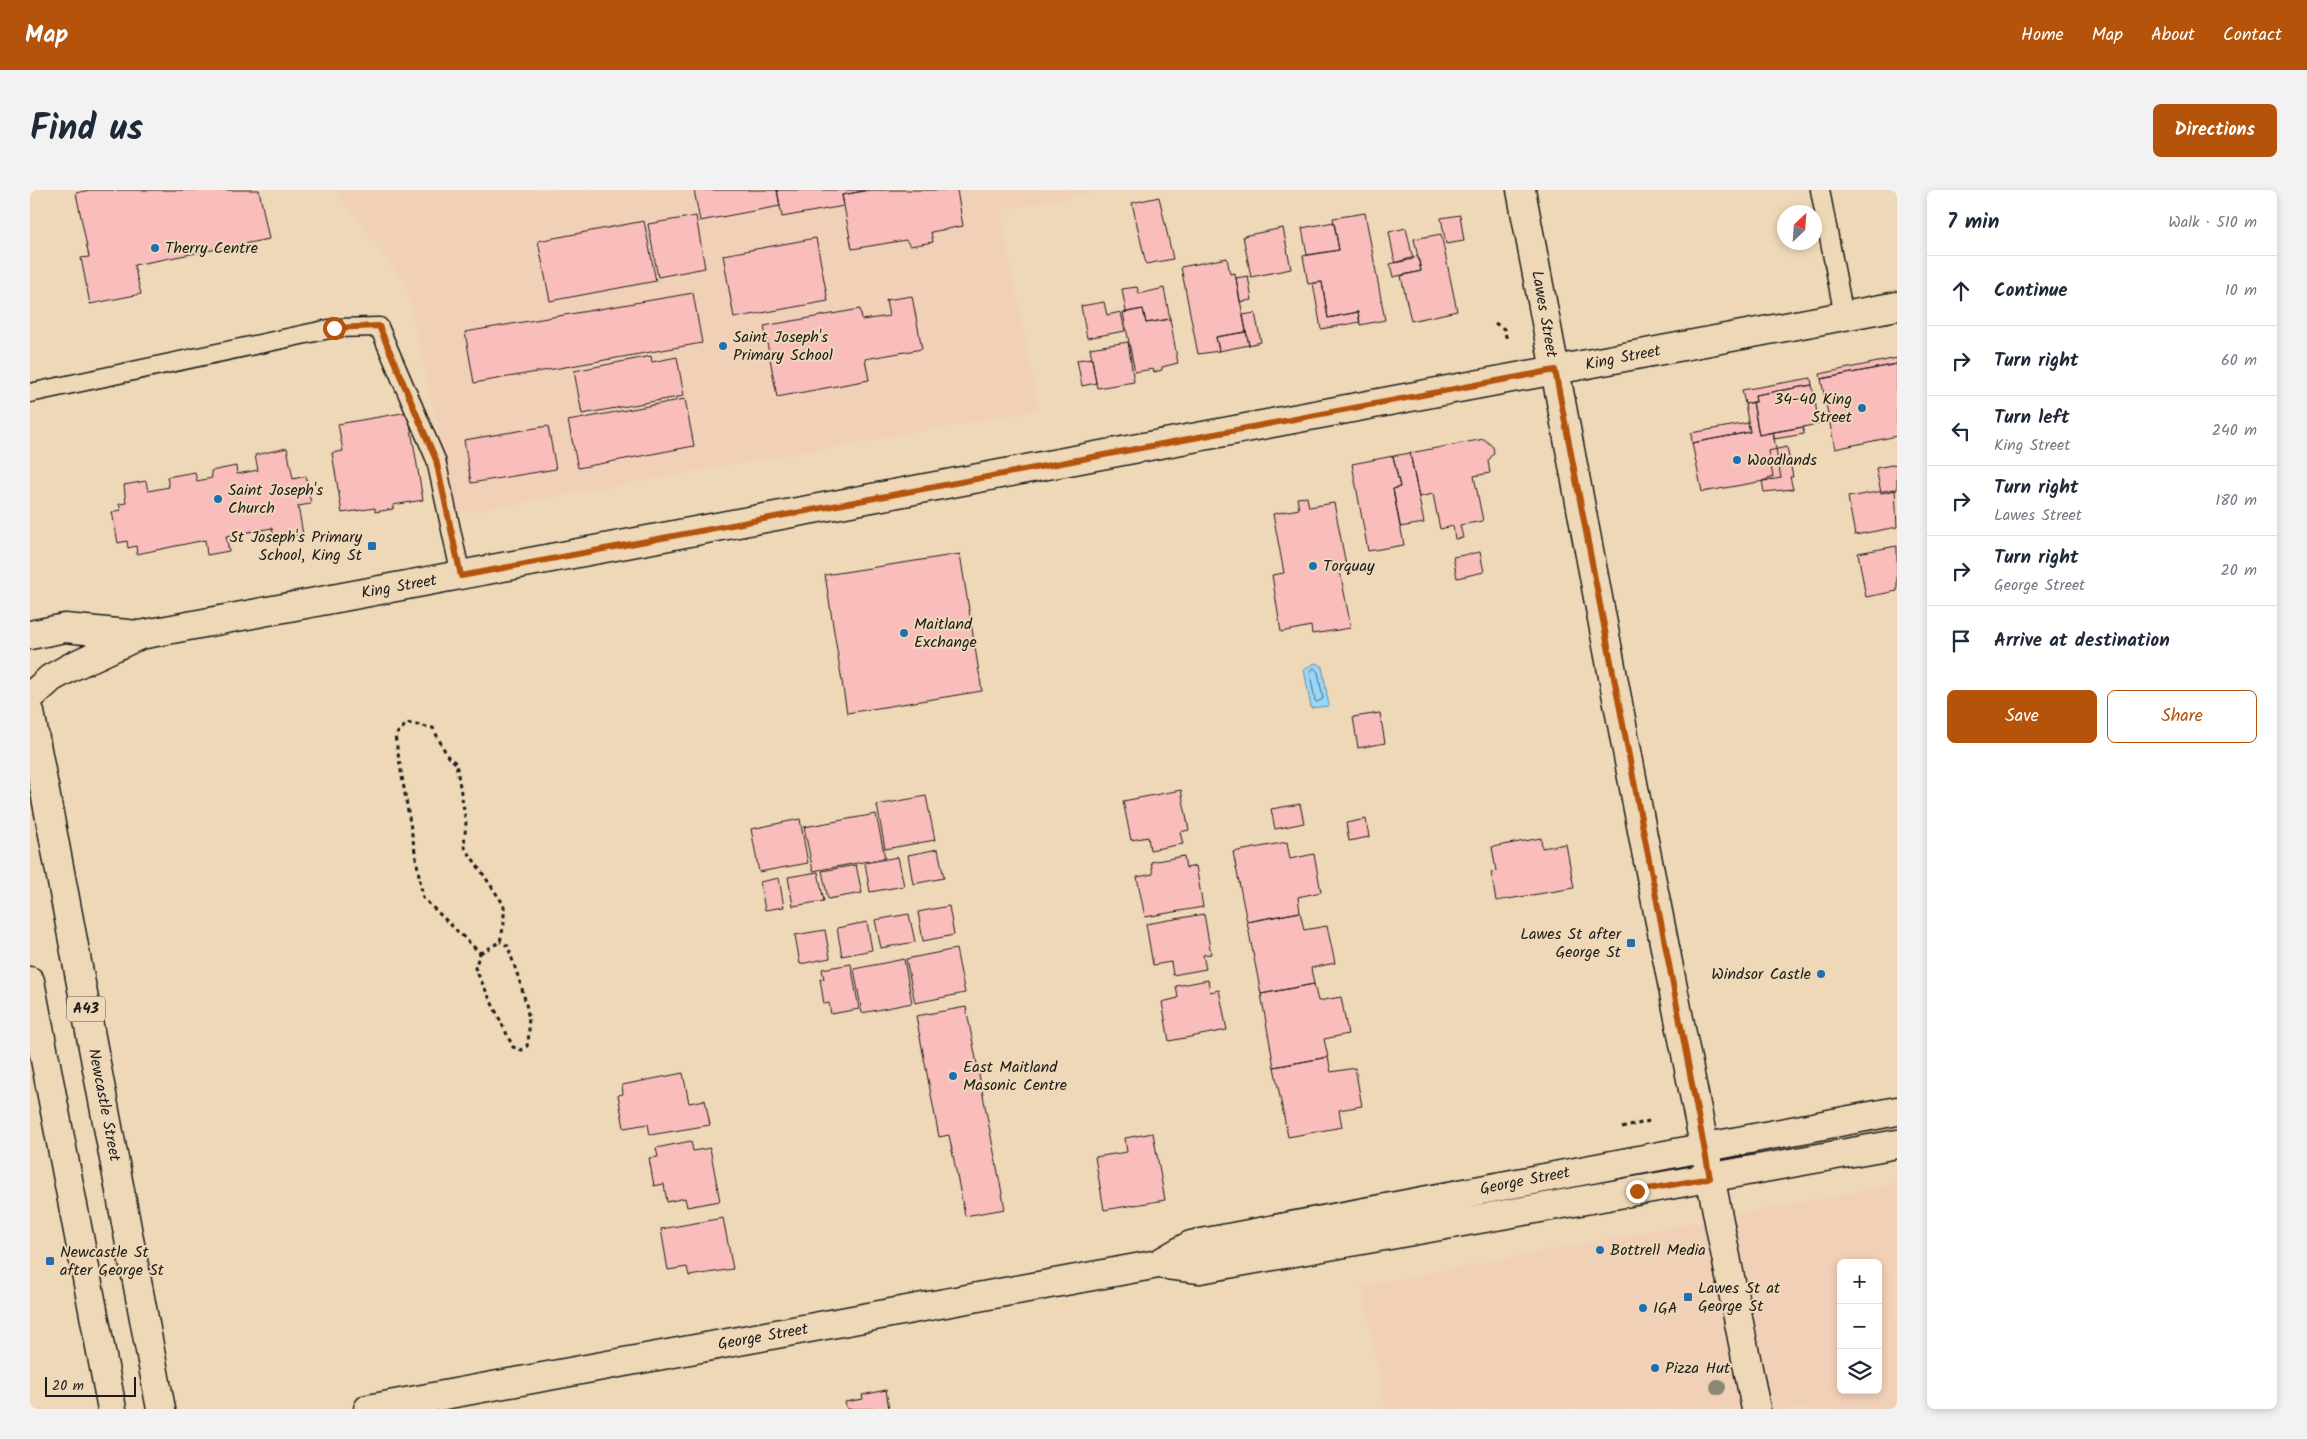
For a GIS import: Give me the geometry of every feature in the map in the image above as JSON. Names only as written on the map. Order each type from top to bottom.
[{"type":"main road","name":"Lawes Street","points":[[1521,190],[1756,1409]]},
{"type":"main road","name":"King Street","points":[[30,697],[51,678],[140,636],[1897,306]]},
{"type":"main road","name":"King Street","points":[[30,635],[65,628],[140,636]]},
{"type":"main road","name":"Newcastle Street","points":[[30,712],[161,1409]]},
{"type":"main road","points":[[30,981],[112,1409]]},
{"type":"main road","name":"George Street","points":[[1158,1264],[1191,1245],[1704,1146],[1897,1111]]},
{"type":"main road","name":"George Street","points":[[368,1409],[1158,1264],[1200,1269],[1897,1144]]},
{"type":"lane","points":[[1820,190],[1844,316]]},
{"type":"lane","points":[[30,393],[334,328],[379,326],[436,460],[461,576]]},
{"type":"path","points":[[1495,323],[1504,330],[1507,340]]},
{"type":"path","points":[[480,953],[423,898],[395,736],[407,723],[433,728],[448,757],[456,763],[466,822],[464,846],[504,905],[504,924],[500,942],[480,953],[475,968],[513,1047],[522,1050],[527,1046],[531,1032],[508,946],[500,942]]},
{"type":"path","points":[[1622,1128],[1653,1120]]},
{"type":"shaded area","name":"Saint Joseph's Primary School","points":[[335,190],[1089,190],[1090,193],[1000,210],[1039,410],[457,514],[405,283]]},
{"type":"shaded area","points":[[1897,1184],[1897,1409],[1386,1409],[1362,1286]]},
{"type":"water","points":[[1315,663],[1322,666],[1329,706],[1311,708],[1304,669]]},
{"type":"building","name":"Therry Centre","points":[[89,190],[259,190],[269,239],[134,265],[141,294],[90,304],[81,258],[89,257],[76,193]]},
{"type":"building","points":[[694,190],[777,190],[780,206],[700,221]]},
{"type":"building","points":[[777,190],[864,191],[842,195],[844,206],[782,217]]},
{"type":"building","points":[[869,190],[957,190],[963,226],[931,232],[933,242],[910,246],[906,240],[852,249],[842,195]]},
{"type":"building","points":[[1159,197],[1173,259],[1146,264],[1132,203]]},
{"type":"building","points":[[1365,213],[1385,320],[1360,325],[1358,312],[1328,318],[1322,282],[1308,284],[1303,256],[1339,250],[1333,218]]},
{"type":"building","points":[[1460,215],[1464,241],[1446,244],[1441,218]]},
{"type":"building","points":[[696,216],[705,268],[658,277],[648,224]]},
{"type":"building","points":[[644,221],[656,281],[550,301],[538,241]]},
{"type":"building","points":[[1334,222],[1339,250],[1307,255],[1302,228]]},
{"type":"building","points":[[1283,228],[1291,269],[1251,277],[1243,236]]},
{"type":"building","points":[[1406,228],[1413,259],[1395,263],[1389,232]]},
{"type":"building","points":[[1441,234],[1457,311],[1411,321],[1401,276],[1421,271],[1414,239]]},
{"type":"building","points":[[816,238],[828,301],[734,318],[723,255]]},
{"type":"building","points":[[1418,256],[1421,271],[1393,277],[1390,264]]},
{"type":"building","points":[[1227,258],[1230,274],[1235,273],[1246,332],[1216,337],[1219,351],[1198,354],[1181,267]]},
{"type":"building","points":[[1248,276],[1252,300],[1240,302],[1236,278]]},
{"type":"building","points":[[1322,282],[1328,318],[1358,312],[1360,322],[1321,329],[1313,283]]},
{"type":"building","points":[[1137,287],[1139,294],[1164,288],[1170,319],[1146,323],[1143,309],[1126,312],[1122,289]]},
{"type":"building","points":[[693,293],[702,343],[474,383],[465,332]]},
{"type":"building","points":[[912,296],[922,349],[865,359],[869,380],[777,397],[764,326],[860,309],[862,320],[889,316],[886,300]]},
{"type":"building","points":[[1104,302],[1107,315],[1121,312],[1125,331],[1087,338],[1081,306]]},
{"type":"building","points":[[1143,309],[1146,323],[1170,319],[1178,363],[1162,367],[1162,370],[1154,372],[1153,369],[1135,372],[1123,313]]},
{"type":"building","points":[[1255,313],[1261,342],[1249,345],[1243,315]]},
{"type":"building","points":[[1246,332],[1249,345],[1219,351],[1216,337]]},
{"type":"building","points":[[1128,342],[1134,382],[1097,388],[1090,348]]},
{"type":"building","points":[[651,356],[652,362],[677,357],[684,396],[582,414],[574,371]]},
{"type":"building","points":[[1092,358],[1096,383],[1082,386],[1077,360]]},
{"type":"building","points":[[1897,358],[1897,364],[1821,379],[1820,374]]},
{"type":"building","name":"34-40 King Street","points":[[1897,364],[1897,436],[1835,449],[1821,379]]},
{"type":"building","points":[[1811,378],[1812,385],[1755,395],[1756,402],[1745,404],[1742,390]]},
{"type":"building","points":[[1812,385],[1819,424],[1759,435],[1753,402],[1756,402],[1755,395]]},
{"type":"building","points":[[685,399],[694,446],[578,468],[568,421]]},
{"type":"building","name":"Woodlands","points":[[1753,402],[1759,435],[1773,432],[1781,478],[1702,492],[1692,443],[1750,432],[1745,404]]},
{"type":"building","points":[[408,412],[423,500],[393,505],[393,509],[375,512],[375,508],[342,513],[332,453],[343,451],[338,424]]},
{"type":"building","points":[[1748,423],[1750,432],[1692,443],[1691,433]]},
{"type":"building","points":[[548,426],[556,469],[471,483],[464,440]]},
{"type":"building","points":[[1803,427],[1804,434],[1774,439],[1773,432]]},
{"type":"building","points":[[1484,439],[1493,447],[1494,453],[1488,461],[1490,473],[1474,476],[1483,521],[1460,525],[1463,538],[1455,539],[1453,526],[1440,529],[1433,494],[1419,497],[1410,453]]},
{"type":"building","points":[[1787,447],[1793,477],[1790,477],[1793,489],[1764,492],[1762,481],[1773,477],[1768,451]]},
{"type":"building","name":"Saint Joseph's Church","points":[[287,448],[293,479],[306,476],[311,504],[298,506],[303,534],[274,539],[272,528],[226,536],[229,551],[207,555],[205,540],[137,554],[136,546],[128,548],[127,541],[118,543],[112,512],[121,510],[119,504],[126,503],[124,485],[146,481],[148,491],[169,487],[167,477],[195,472],[197,481],[212,478],[211,471],[236,466],[237,474],[258,470],[255,455]]},
{"type":"building","points":[[1410,453],[1424,523],[1400,527],[1393,489],[1400,487],[1393,456]]},
{"type":"building","points":[[1393,456],[1400,487],[1393,489],[1404,545],[1368,551],[1352,464]]},
{"type":"building","points":[[1897,464],[1897,490],[1881,493],[1876,468]]},
{"type":"building","points":[[1895,489],[1897,527],[1855,535],[1848,497]]},
{"type":"building","name":"Torquay","points":[[1307,497],[1309,507],[1334,503],[1346,565],[1339,566],[1351,628],[1312,634],[1311,626],[1281,632],[1272,575],[1284,573],[1273,514],[1299,509],[1297,498]]},
{"type":"building","points":[[1897,546],[1897,591],[1866,597],[1858,553]]},
{"type":"building","points":[[1480,552],[1484,572],[1457,578],[1453,557]]},
{"type":"building","name":"Maitland Exchange","points":[[960,554],[982,691],[847,713],[825,575]]},
{"type":"building","points":[[1380,713],[1385,743],[1358,748],[1353,717]]},
{"type":"building","points":[[1181,790],[1189,830],[1180,832],[1183,844],[1150,850],[1148,837],[1131,840],[1123,801]]},
{"type":"building","points":[[926,796],[935,840],[885,849],[877,805]]},
{"type":"building","points":[[1300,804],[1304,823],[1275,829],[1271,809]]},
{"type":"building","points":[[876,814],[885,858],[813,871],[804,827]]},
{"type":"building","points":[[800,819],[808,863],[759,872],[751,829]]},
{"type":"building","points":[[1366,819],[1369,837],[1349,841],[1346,823]]},
{"type":"building","points":[[1541,838],[1542,848],[1566,844],[1574,888],[1496,901],[1491,872],[1496,871],[1492,847]]},
{"type":"building","points":[[1287,842],[1290,859],[1314,854],[1321,892],[1298,897],[1300,912],[1247,922],[1233,852]]},
{"type":"building","points":[[938,849],[944,878],[913,884],[908,855]]},
{"type":"building","points":[[1184,856],[1186,868],[1196,866],[1203,907],[1145,917],[1137,877],[1153,874],[1151,862]]},
{"type":"building","points":[[898,857],[904,886],[870,892],[865,863]]},
{"type":"building","points":[[856,865],[862,893],[828,899],[822,871]]},
{"type":"building","points":[[818,872],[824,901],[793,906],[788,877]]},
{"type":"building","points":[[779,878],[784,907],[765,910],[760,882]]},
{"type":"building","points":[[949,906],[954,935],[923,941],[918,912]]},
{"type":"building","points":[[1300,912],[1304,930],[1327,926],[1335,963],[1311,968],[1314,984],[1261,994],[1247,922]]},
{"type":"building","points":[[909,914],[915,942],[881,948],[875,920]]},
{"type":"building","points":[[1204,914],[1211,954],[1203,955],[1206,969],[1173,975],[1171,962],[1153,965],[1146,924]]},
{"type":"building","points":[[867,922],[872,950],[842,956],[837,928]]},
{"type":"building","points":[[825,930],[830,958],[800,964],[795,935]]},
{"type":"building","points":[[956,949],[965,993],[915,1003],[906,959]]},
{"type":"building","points":[[904,959],[912,1003],[862,1013],[854,969]]},
{"type":"building","points":[[851,964],[859,1009],[831,1014],[829,1003],[824,1004],[820,979],[824,979],[822,969]]},
{"type":"building","points":[[1208,980],[1210,992],[1219,990],[1227,1030],[1169,1041],[1162,1002],[1178,998],[1176,986]]},
{"type":"building","points":[[1314,984],[1318,1001],[1341,997],[1348,1034],[1324,1039],[1328,1057],[1274,1067],[1261,994]]},
{"type":"building","name":"East Maitland Masonic Centre","points":[[966,1007],[1005,1209],[965,1216],[949,1135],[939,1137],[916,1016]]},
{"type":"building","points":[[1328,1057],[1331,1072],[1355,1068],[1362,1106],[1339,1110],[1342,1127],[1288,1137],[1274,1067]]},
{"type":"building","points":[[683,1073],[689,1103],[705,1100],[710,1125],[650,1135],[648,1124],[624,1128],[618,1095],[623,1094],[622,1085]]},
{"type":"building","points":[[1153,1133],[1165,1200],[1104,1210],[1095,1157],[1127,1152],[1125,1138]]},
{"type":"building","points":[[691,1141],[693,1151],[710,1148],[720,1201],[687,1207],[685,1198],[667,1202],[664,1184],[654,1186],[649,1158],[658,1157],[656,1148]]},
{"type":"building","points":[[723,1218],[733,1269],[689,1276],[687,1267],[668,1270],[661,1229]]},
{"type":"building","points":[[886,1390],[889,1409],[847,1409],[845,1402],[863,1399],[862,1395]]},
{"type":"place","name":"Therry Centre","points":[[155,248]]},
{"type":"place","name":"Saint Joseph's Primary School","points":[[723,346]]},
{"type":"place","name":"34-40 King Street","points":[[1862,408]]},
{"type":"place","name":"Woodlands","points":[[1737,460]]},
{"type":"place","name":"Saint Joseph's Church","points":[[218,499]]},
{"type":"place","name":"St Joseph's Primary School, King St","points":[[372,546]]},
{"type":"place","name":"Torquay","points":[[1313,566]]},
{"type":"place","name":"Maitland Exchange","points":[[904,633]]},
{"type":"place","name":"Lawes St after George St","points":[[1631,943]]},
{"type":"place","name":"Windsor Castle","points":[[1821,974]]},
{"type":"place","name":"East Maitland Masonic Centre","points":[[953,1076]]},
{"type":"place","name":"Bottrell Media","points":[[1600,1250]]},
{"type":"place","name":"Newcastle St after George St","points":[[50,1261]]},
{"type":"place","name":"Lawes St at George St","points":[[1688,1297]]},
{"type":"place","name":"IGA","points":[[1643,1308]]},
{"type":"place","name":"Pizza Hut","points":[[1655,1368]]},
{"type":"route","points":[[334,328],[379,326],[436,460],[461,576],[1555,370],[1710,1178],[1637,1191]]}]
